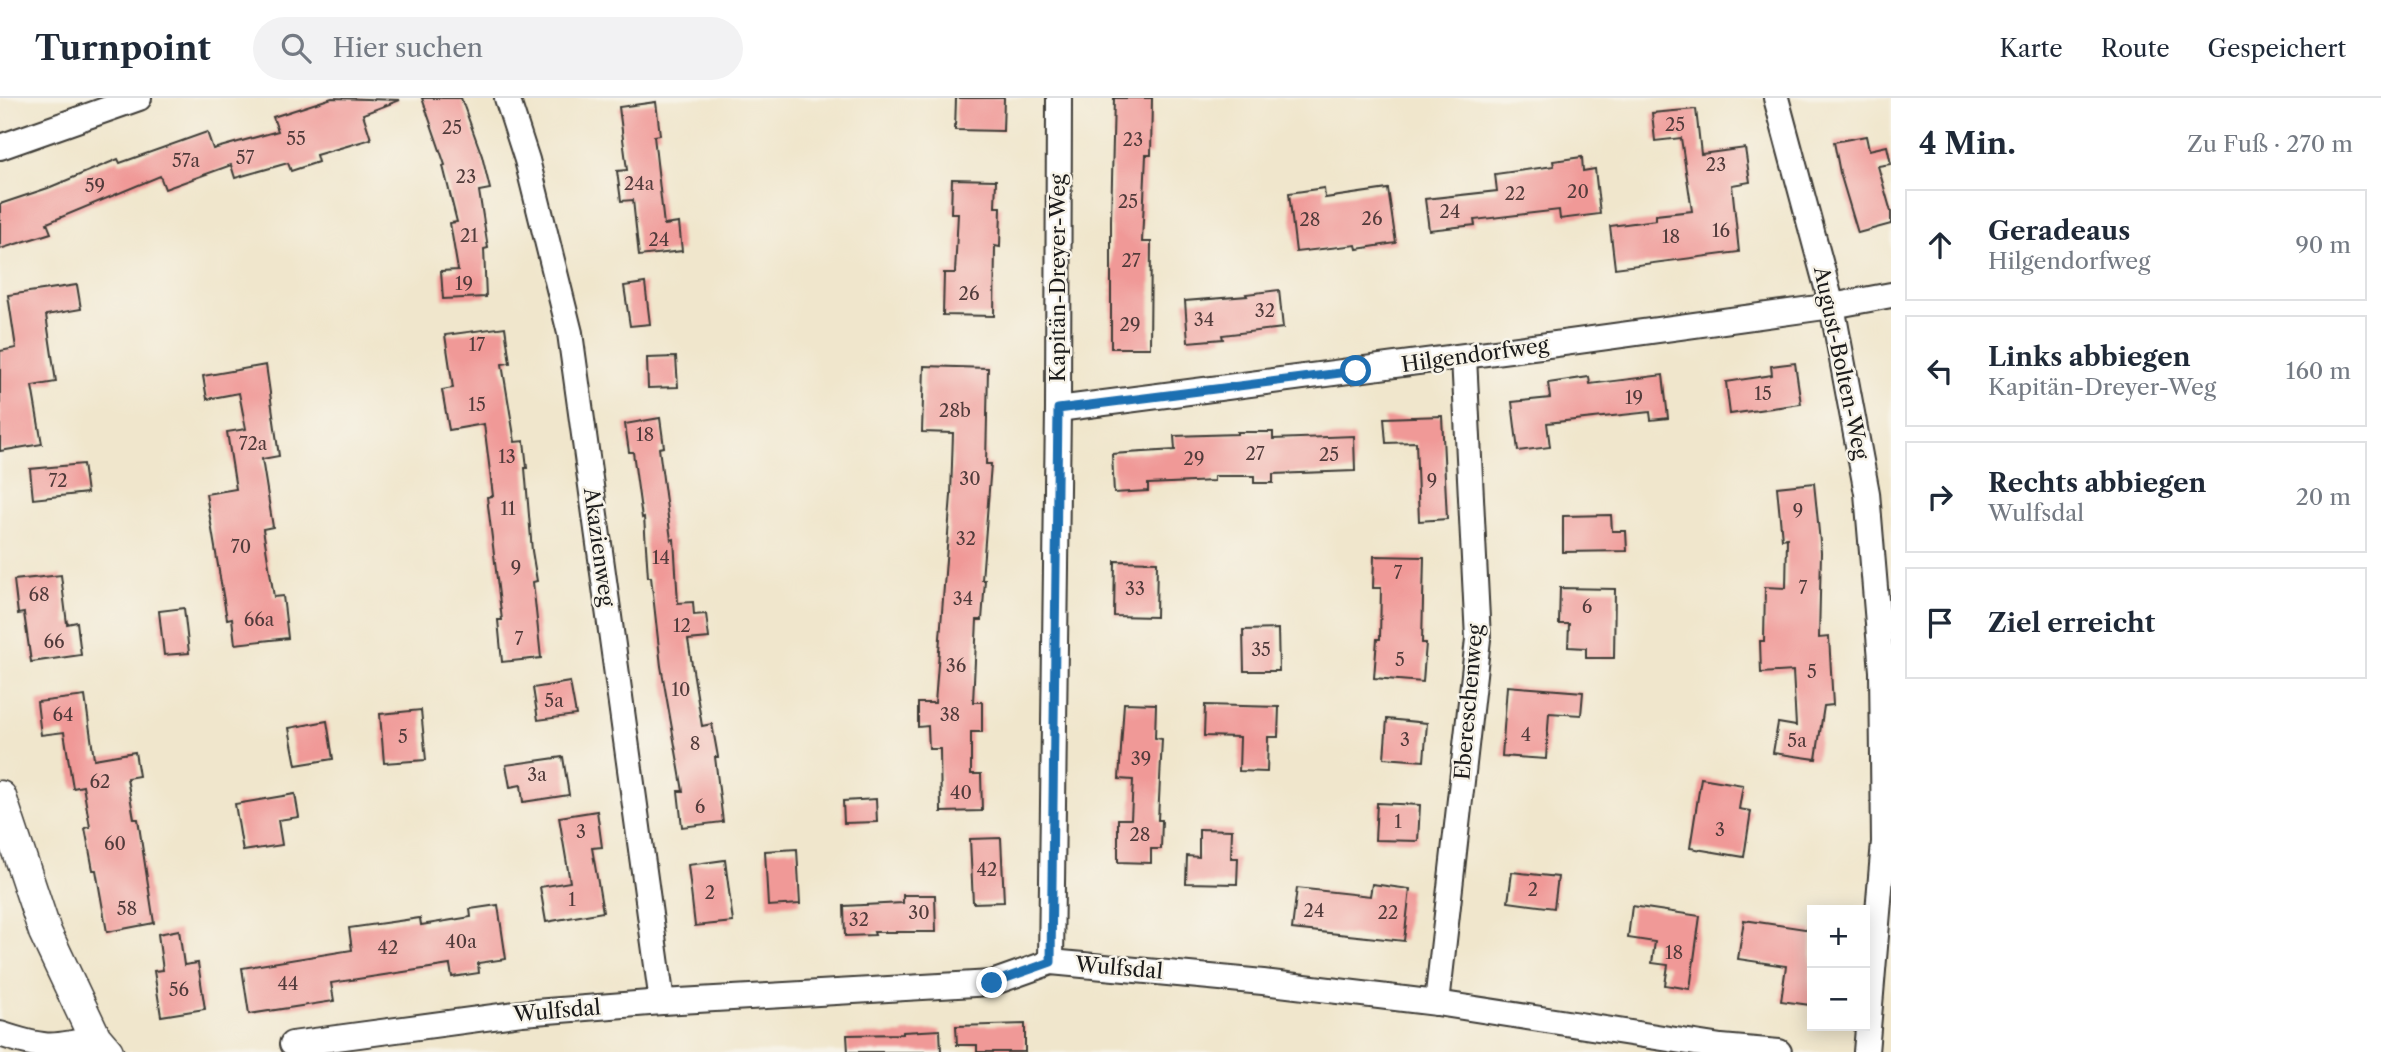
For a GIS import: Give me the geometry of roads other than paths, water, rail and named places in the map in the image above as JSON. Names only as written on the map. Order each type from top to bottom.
[{"type":"street","points":[[0,146],[139,98]]},
{"type":"street","name":"Akazienweg","points":[[507,98],[527,160],[570,333],[662,1002]]},
{"type":"street","name":"Kapitän-Dreyer-Weg","points":[[1051,962],[1059,98]]},
{"type":"street","name":"August-Bolten-Weg","points":[[1776,98],[1832,306],[1867,493],[1882,671],[1884,842],[1866,1052]]},
{"type":"street","name":"Hilgendorfweg","points":[[1058,409],[1464,357],[1832,306],[1891,295]]},
{"type":"street","name":"Ebereschenweg","points":[[1437,1003],[1478,639],[1464,357]]},
{"type":"street","points":[[0,797],[45,932],[101,1045],[36,1046],[0,1034]]},
{"type":"street","name":"Wulfsdal","points":[[292,1044],[522,1013],[992,983],[1051,962],[1263,982],[1437,1003],[1626,1043],[1779,1052]]}]
